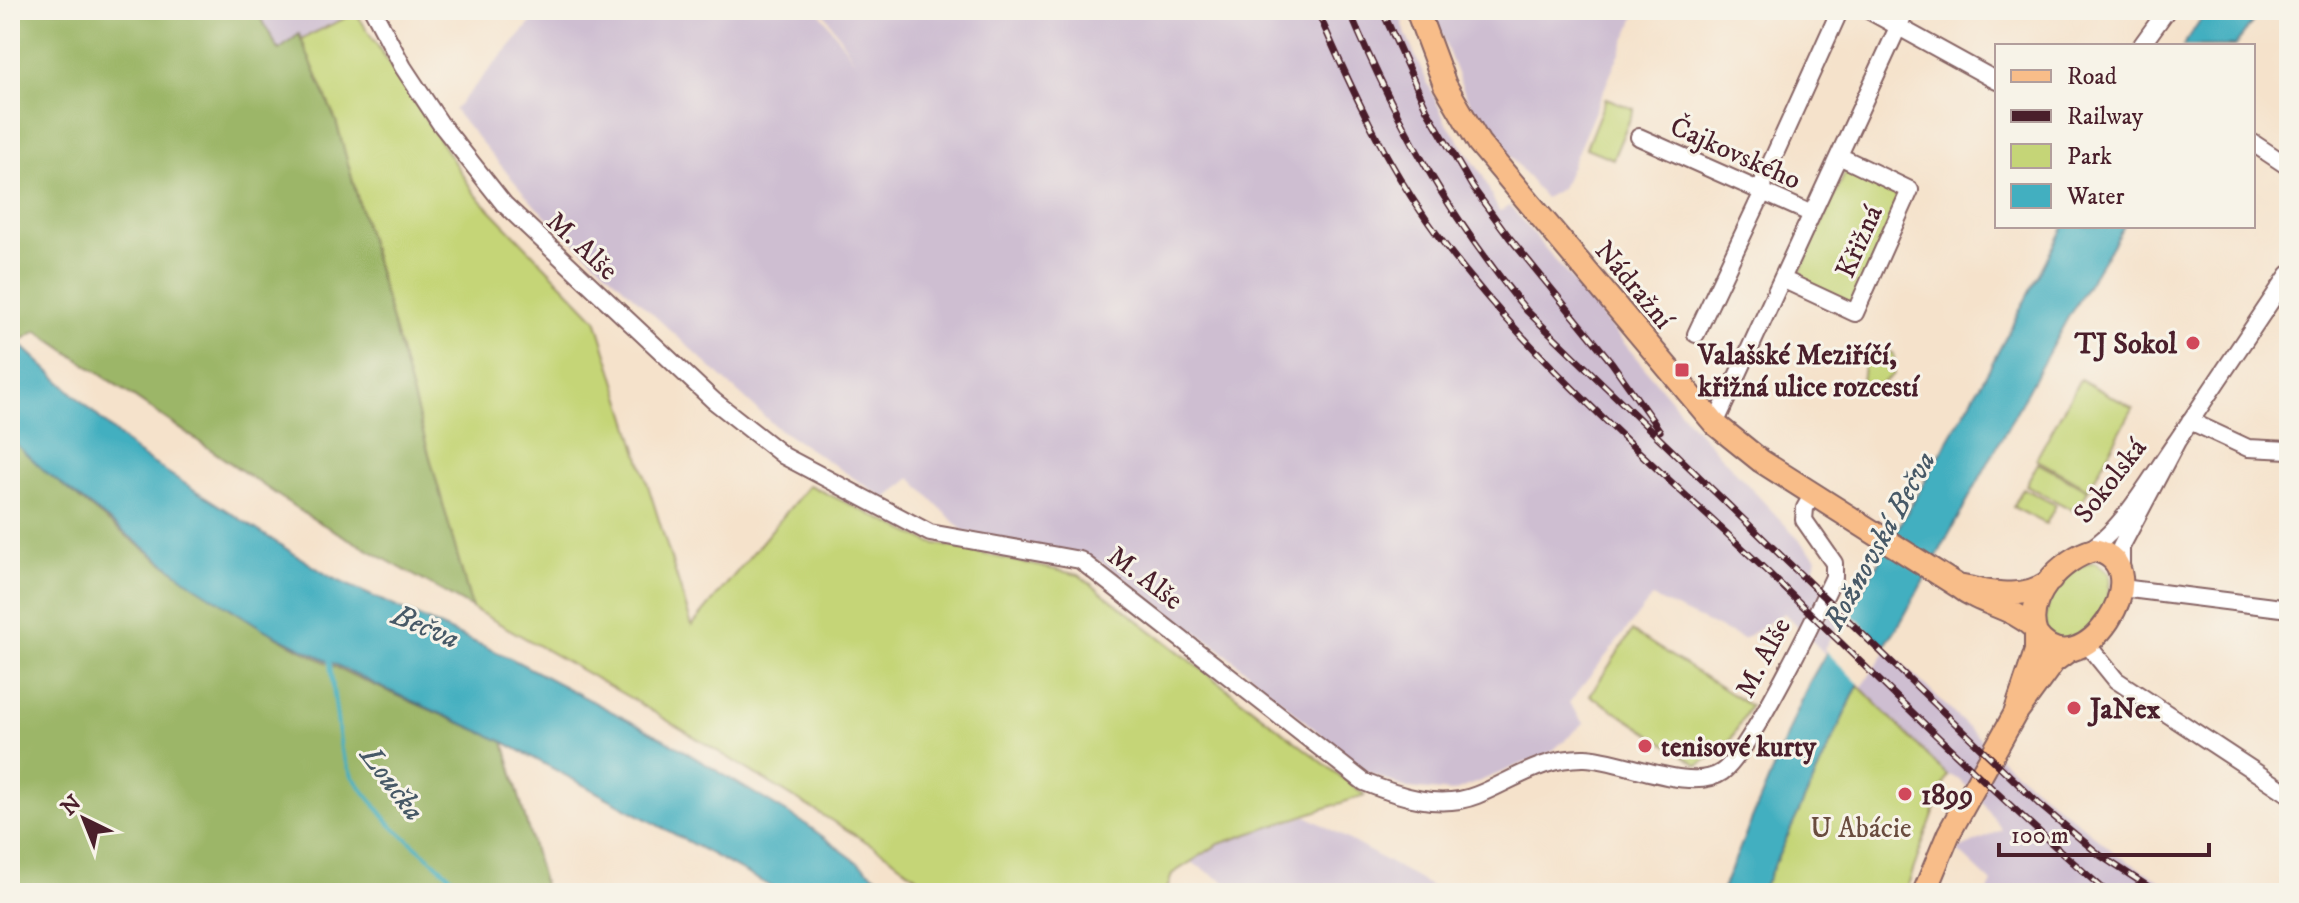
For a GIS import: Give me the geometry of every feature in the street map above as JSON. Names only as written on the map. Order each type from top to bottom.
[{"type":"main road","name":"Nádražní","points":[[1417,10],[1445,85],[1479,143],[1715,424],[1742,448],[1813,494],[1986,604],[2013,611],[2034,630]]},
{"type":"main road","name":"Sokolská","points":[[1924,893],[1959,814],[2015,714],[2049,666],[2107,621],[2122,579],[2106,553],[2085,552],[2068,563],[2052,579],[2035,608],[2036,651],[2015,714]]},
{"type":"main road","name":"Nádražní","points":[[1953,583],[2015,594],[2039,588],[2052,579]]},
{"type":"main road","points":[[2034,630],[2047,646],[2077,647]]},
{"type":"street","name":"M. Alše","points":[[373,10],[403,67],[440,123],[504,204],[714,401],[784,456],[930,533],[1080,560],[1364,782],[1397,795],[1460,800],[1534,767],[1568,759],[1621,763],[1687,779],[1709,778],[1725,770],[1746,743],[1834,577],[1834,563],[1804,520],[1805,508],[1813,494]]},
{"type":"street","points":[[1696,334],[1763,192],[1764,178],[1840,10]]},
{"type":"street","points":[[1868,10],[1902,18],[1995,80]]},
{"type":"street","points":[[2142,44],[2167,10]]},
{"type":"street","name":"Křižná","points":[[1715,424],[1902,18]]},
{"type":"street","name":"Čajkovského","points":[[1639,137],[1812,214]]},
{"type":"street","points":[[2255,144],[2289,167]]},
{"type":"street","name":"Křižná","points":[[1782,279],[1855,313],[1910,190],[1839,156]]},
{"type":"street","name":"Sokolská","points":[[2085,552],[2099,545],[2115,526],[2177,441],[2289,274]]},
{"type":"street","points":[[2190,421],[2248,448],[2289,450]]},
{"type":"street","name":"Sokolská","points":[[2122,579],[2121,547],[2177,441]]},
{"type":"street","points":[[2122,579],[2289,609]]},
{"type":"street","points":[[2077,647],[2116,680],[2289,794]]},
{"type":"shaded area","points":[[256,10],[353,10],[356,13],[279,50]]},
{"type":"shaded area","points":[[542,10],[818,10],[856,63],[822,10],[1399,10],[1406,35],[1445,121],[1482,174],[1499,212],[1510,206],[1693,426],[1816,558],[1812,576],[2005,763],[2119,856],[2181,893],[1987,893],[1992,883],[1957,850],[2002,830],[1983,803],[1958,778],[1947,775],[1784,613],[1743,639],[1652,597],[1569,703],[1584,723],[1551,752],[1453,792],[1406,788],[1363,770],[1219,648],[1099,561],[963,531],[911,478],[886,499],[776,427],[536,207],[454,110]]},
{"type":"shaded area","points":[[1432,10],[1638,10],[1562,188],[1545,198],[1480,119],[1465,94]]},
{"type":"shaded area","points":[[1307,816],[1443,893],[1231,893],[1228,884],[1191,862],[1219,844]]},
{"type":"green space","points":[[10,10],[256,10],[279,50],[299,34],[336,121],[472,608],[308,516],[37,331],[18,342],[10,335]]},
{"type":"green space","points":[[356,13],[475,194],[596,319],[692,626],[809,485],[929,542],[1079,575],[1365,795],[1219,844],[1172,874],[1166,893],[938,893],[888,855],[632,699],[472,608],[336,121],[301,39]]},
{"type":"green space","points":[[1606,98],[1634,109],[1613,159],[1586,148]]},
{"type":"green space","points":[[1849,164],[1905,191],[1853,307],[1796,281]]},
{"type":"green space","points":[[1879,348],[1894,355],[1894,374],[1877,387],[1867,389],[1862,382],[1865,358]]},
{"type":"green space","points":[[2080,379],[2133,408],[2089,489],[2036,459]]},
{"type":"green space","points":[[10,439],[131,540],[262,628],[351,674],[504,742],[546,893],[10,893]]},
{"type":"green space","points":[[2038,463],[2088,490],[2076,512],[2026,485]]},
{"type":"green space","points":[[2023,488],[2056,505],[2046,524],[2013,507]]},
{"type":"green space","points":[[2095,562],[2109,573],[2110,584],[2104,606],[2082,632],[2061,641],[2046,630],[2047,608],[2065,578],[2074,570]]},
{"type":"green space","points":[[1632,631],[1750,706],[1726,748],[1698,765],[1590,695]]},
{"type":"green space","name":"U Abácie","points":[[1858,685],[1947,775],[1905,893],[1761,893]]},
{"type":"water","points":[[2207,10],[2261,10],[2236,44],[2184,44]]},
{"type":"water","points":[[2063,228],[2123,228],[2067,319],[1902,620],[1858,685],[1761,893],[1721,893],[1809,683],[1988,371]]},
{"type":"water","name":"Bečva","points":[[10,335],[137,453],[332,578],[512,659],[666,740],[807,825],[899,893],[783,893],[504,742],[383,688],[265,630],[192,584],[48,474],[10,439]]},
{"type":"pier","points":[[1847,610],[1887,649],[1862,687],[1824,649]]},
{"type":"waterway","name":"Loučka","points":[[329,656],[341,750],[352,776],[390,824],[470,893]]},
{"type":"railway","points":[[1317,10],[1356,97],[1401,180],[1436,233],[1513,326],[1598,413],[1939,738],[2108,893]]},
{"type":"railway","points":[[1349,10],[1386,91],[1426,167],[1473,240],[1527,311],[2040,805],[2101,856],[2158,893]]},
{"type":"railway","points":[[1382,10],[1427,110],[1473,188],[1612,363],[1660,431]]},
{"type":"place","name":"TJ Sokol","points":[[2193,343]]},
{"type":"place","name":"Valašské Meziříčí, křižná ulice rozcestí","points":[[1682,370]]},
{"type":"place","name":"JaNex","points":[[2074,708]]},
{"type":"place","name":"tenisové kurty","points":[[1645,746]]},
{"type":"place","name":"1899","points":[[1905,794]]},
{"type":"water label","name":"Rožnovská Bečva","points":[[1879,540]]}]
